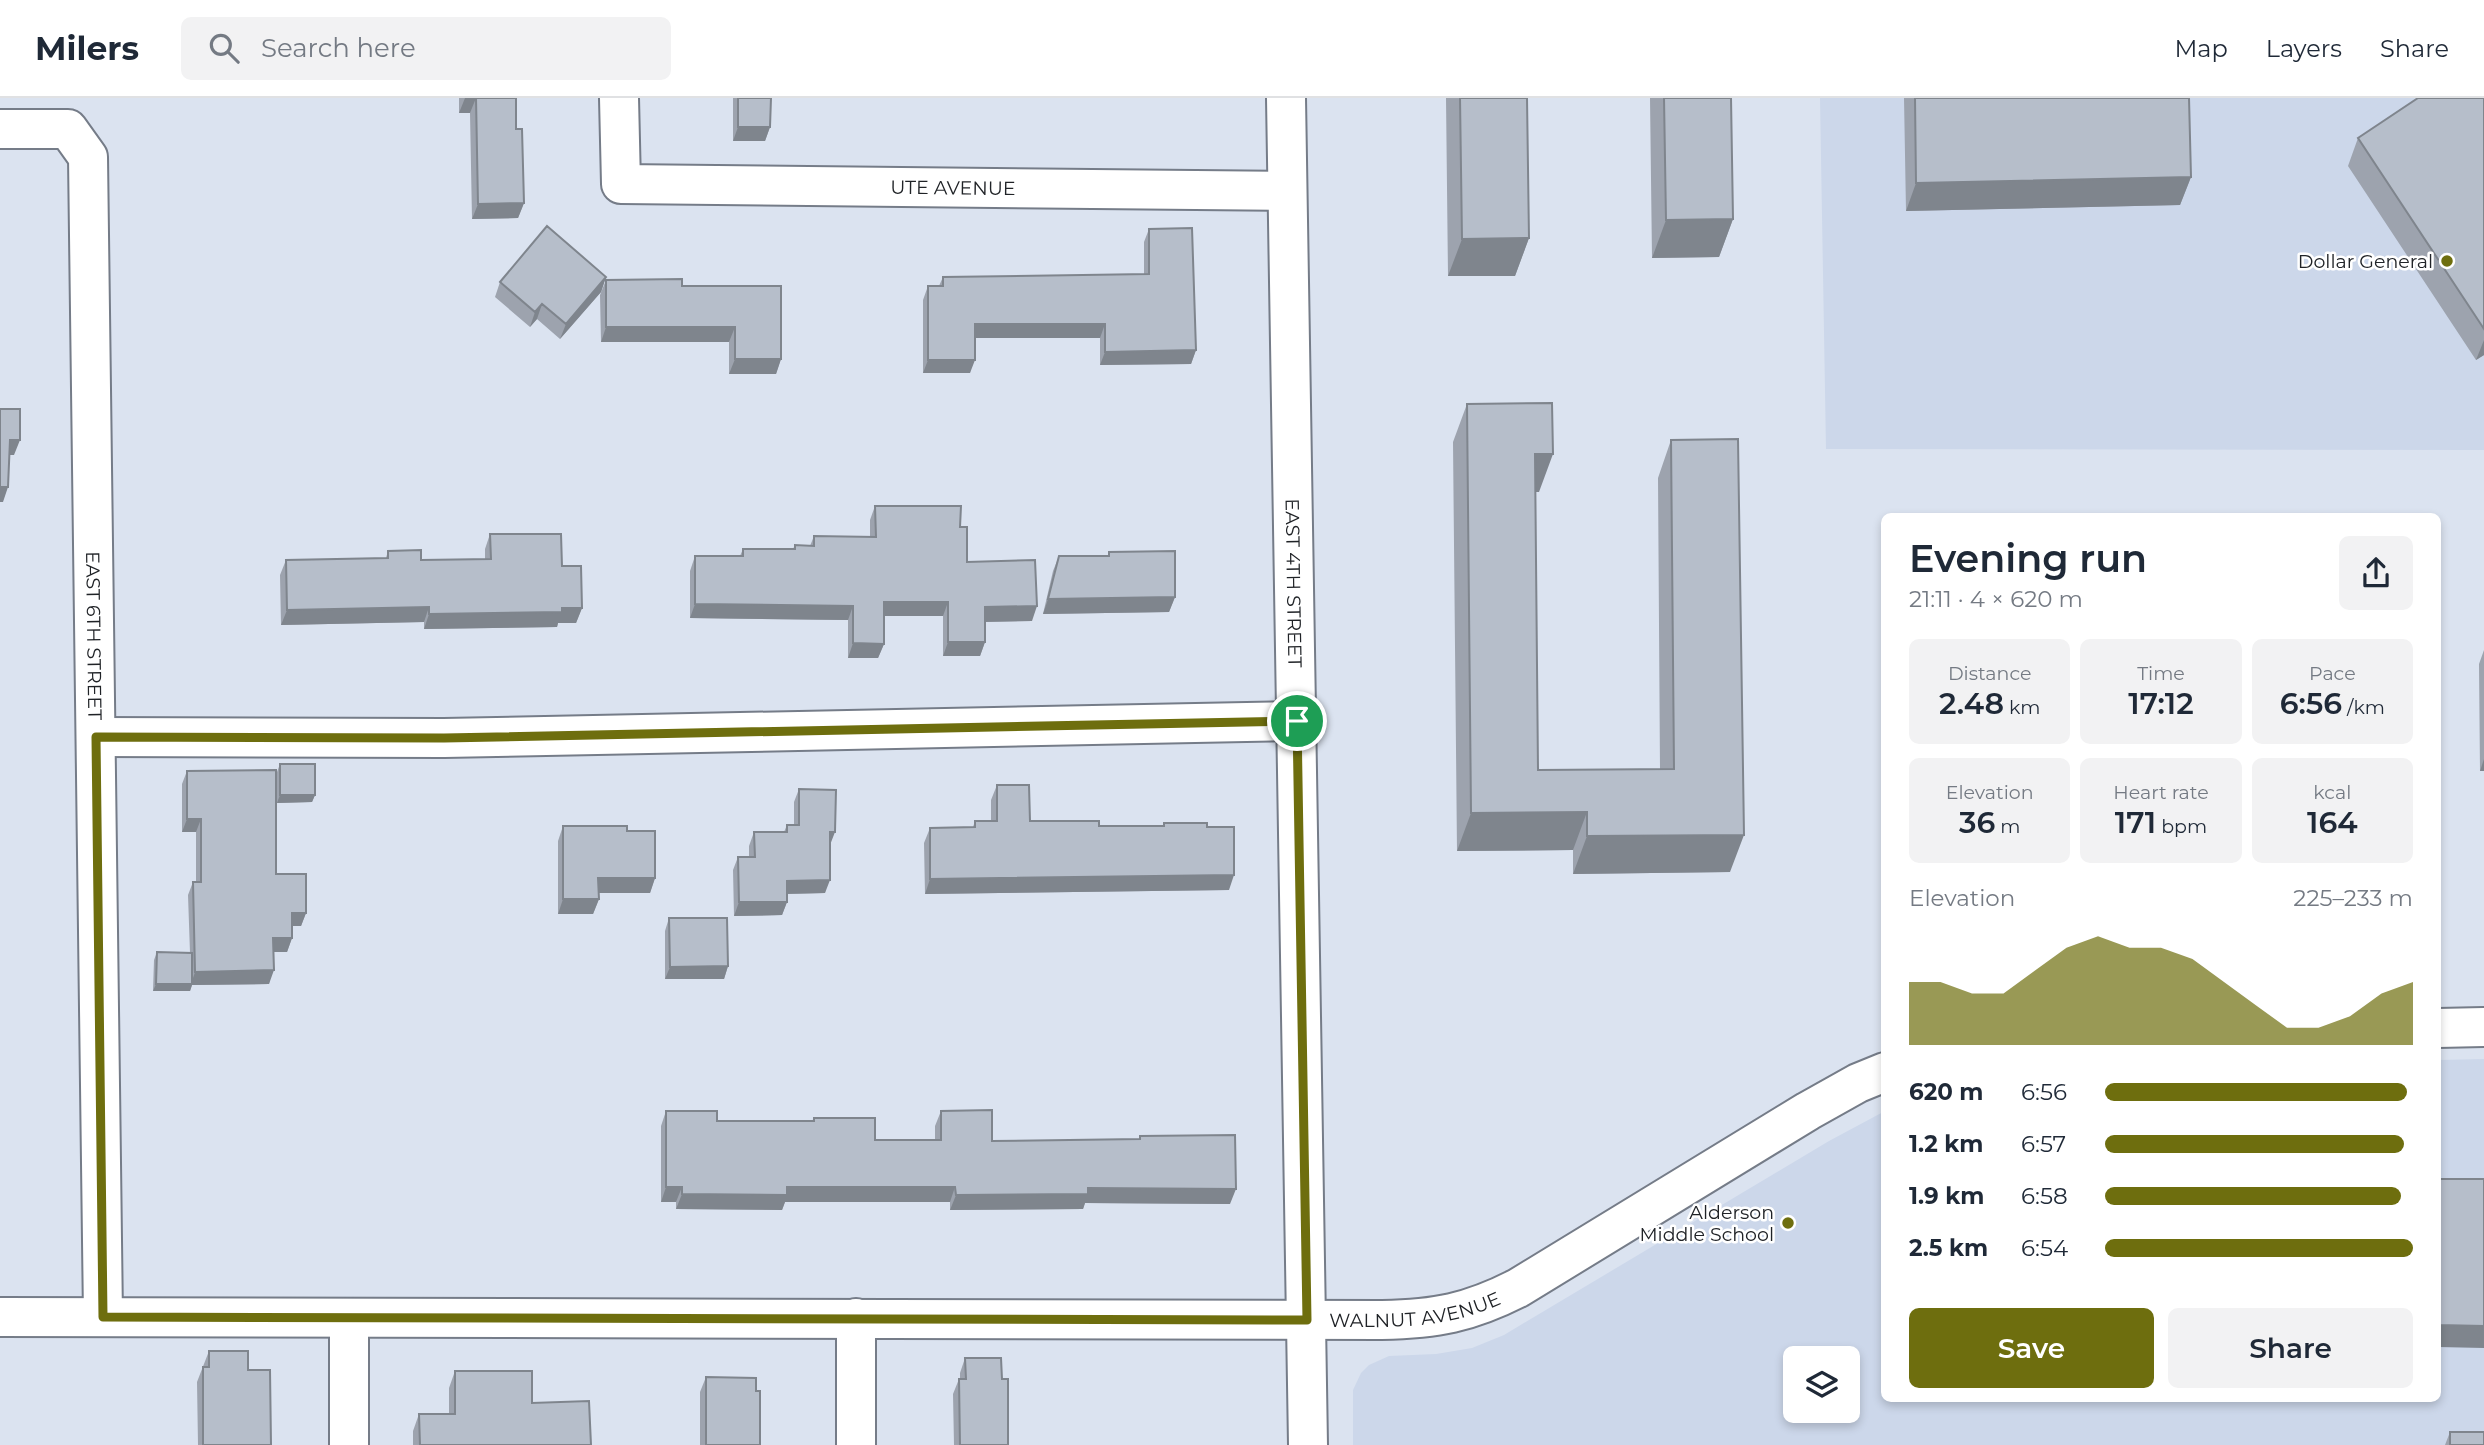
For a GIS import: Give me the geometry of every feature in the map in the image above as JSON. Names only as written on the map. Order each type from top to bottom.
[{"type":"street","name":"UTE AVENUE","points":[[620,98],[621,184],[1287,191]]},
{"type":"street","name":"EAST 4TH STREET","points":[[1286,98],[1308,1445]]},
{"type":"street","name":"EAST 6TH STREET","points":[[0,129],[68,129],[88,157],[103,1317]]},
{"type":"street","points":[[96,737],[458,737],[1297,721]]},
{"type":"street","points":[[2441,1028],[2484,1027]]},
{"type":"street","name":"WALNUT AVENUE","points":[[0,1317],[1417,1319],[1464,1312],[1518,1288],[1808,1111],[1858,1083],[1881,1074]]},
{"type":"street","points":[[349,1318],[349,1445]]},
{"type":"street","points":[[856,1318],[856,1445]]},
{"type":"shaded area","points":[[1820,98],[2484,98],[2484,450],[1826,449]]},
{"type":"shaded area","name":"Alderson Middle School","points":[[2484,1059],[2484,1445],[1353,1445],[1353,1390],[1361,1373],[1369,1365],[1389,1356],[1436,1354],[1472,1348],[1504,1335],[1829,1141],[1881,1113],[1881,1402],[2441,1402],[2441,1060]]},
{"type":"building","points":[[476,98],[516,98],[516,129],[522,129],[524,203],[478,204]]},
{"type":"building","points":[[738,98],[771,98],[770,127],[738,127]]},
{"type":"building","points":[[1460,98],[1527,98],[1529,238],[1462,239]]},
{"type":"building","points":[[1664,98],[1731,98],[1733,219],[1666,220]]},
{"type":"building","points":[[1915,98],[2189,98],[2191,177],[1916,183]]},
{"type":"building","name":"Dollar General","points":[[2418,98],[2484,98],[2484,329],[2358,138]]},
{"type":"building","points":[[547,226],[606,277],[566,324],[542,304],[535,312],[500,282]]},
{"type":"building","points":[[1192,228],[1196,350],[1105,352],[1105,324],[975,324],[975,360],[928,360],[928,286],[943,286],[943,277],[1149,274],[1149,229]]},
{"type":"building","points":[[682,279],[682,286],[781,286],[781,359],[735,359],[735,327],[606,327],[606,280]]},
{"type":"building","points":[[1552,403],[1553,454],[1535,454],[1538,770],[1674,769],[1671,440],[1738,439],[1744,835],[1587,836],[1587,812],[1471,813],[1467,404]]},
{"type":"building","points":[[0,409],[20,409],[20,440],[10,440],[8,487],[0,487]]},
{"type":"building","points":[[875,506],[961,506],[960,527],[967,527],[967,562],[1035,560],[1037,606],[985,607],[985,642],[948,642],[948,602],[884,602],[884,644],[853,643],[853,606],[695,604],[695,556],[743,556],[743,549],[795,549],[795,545],[814,546],[814,536],[876,537]]},
{"type":"building","points":[[490,534],[561,534],[562,566],[581,566],[582,608],[562,608],[562,612],[429,614],[429,607],[287,610],[286,560],[388,558],[388,551],[421,550],[421,560],[491,559]]},
{"type":"building","points":[[1175,551],[1175,597],[1048,599],[1059,556],[1109,556],[1109,552]]},
{"type":"building","points":[[280,764],[315,764],[315,795],[280,795]]},
{"type":"building","points":[[276,770],[276,874],[306,874],[306,913],[292,913],[292,938],[273,938],[274,970],[195,972],[193,882],[201,882],[201,819],[187,819],[187,771]]},
{"type":"building","points":[[997,785],[1029,785],[1030,821],[1099,821],[1099,826],[1207,823],[1207,827],[1234,827],[1234,875],[930,879],[930,828],[975,827],[975,821],[997,821]]},
{"type":"building","points":[[799,789],[836,790],[835,832],[830,832],[830,880],[787,881],[787,902],[739,902],[738,857],[755,857],[754,832],[787,832],[787,825],[799,825]]},
{"type":"building","points":[[563,826],[627,826],[627,831],[655,831],[655,878],[598,878],[599,899],[563,899]]},
{"type":"building","points":[[669,918],[727,918],[728,966],[670,967]]},
{"type":"building","points":[[157,952],[192,953],[192,984],[156,984]]},
{"type":"building","points":[[992,1110],[992,1141],[1235,1135],[1236,1189],[1088,1188],[1088,1194],[956,1195],[955,1187],[787,1187],[787,1195],[682,1194],[682,1187],[666,1187],[666,1111],[717,1111],[717,1121],[875,1118],[875,1140],[941,1140],[941,1111]]},
{"type":"building","points":[[2441,1179],[2484,1179],[2484,1326],[2441,1325]]},
{"type":"building","points":[[209,1351],[248,1351],[248,1370],[270,1370],[271,1445],[203,1445],[203,1367],[209,1367]]},
{"type":"building","points":[[965,1358],[1001,1358],[1002,1379],[1008,1379],[1008,1445],[960,1445],[959,1379],[966,1379]]},
{"type":"building","points":[[455,1371],[532,1371],[532,1403],[589,1401],[591,1445],[420,1445],[419,1414],[455,1414]]},
{"type":"building","points":[[706,1377],[756,1378],[756,1391],[760,1391],[760,1445],[706,1445]]},
{"type":"building","points":[[2450,1432],[2484,1432],[2484,1445],[2450,1445]]},
{"type":"place","name":"Dollar General","points":[[2447,261]]},
{"type":"place","name":"Alderson Middle School","points":[[1788,1223]]},
{"type":"route","points":[[1297,721],[1307,1320],[103,1317],[96,737],[444,738],[1297,721]]}]
